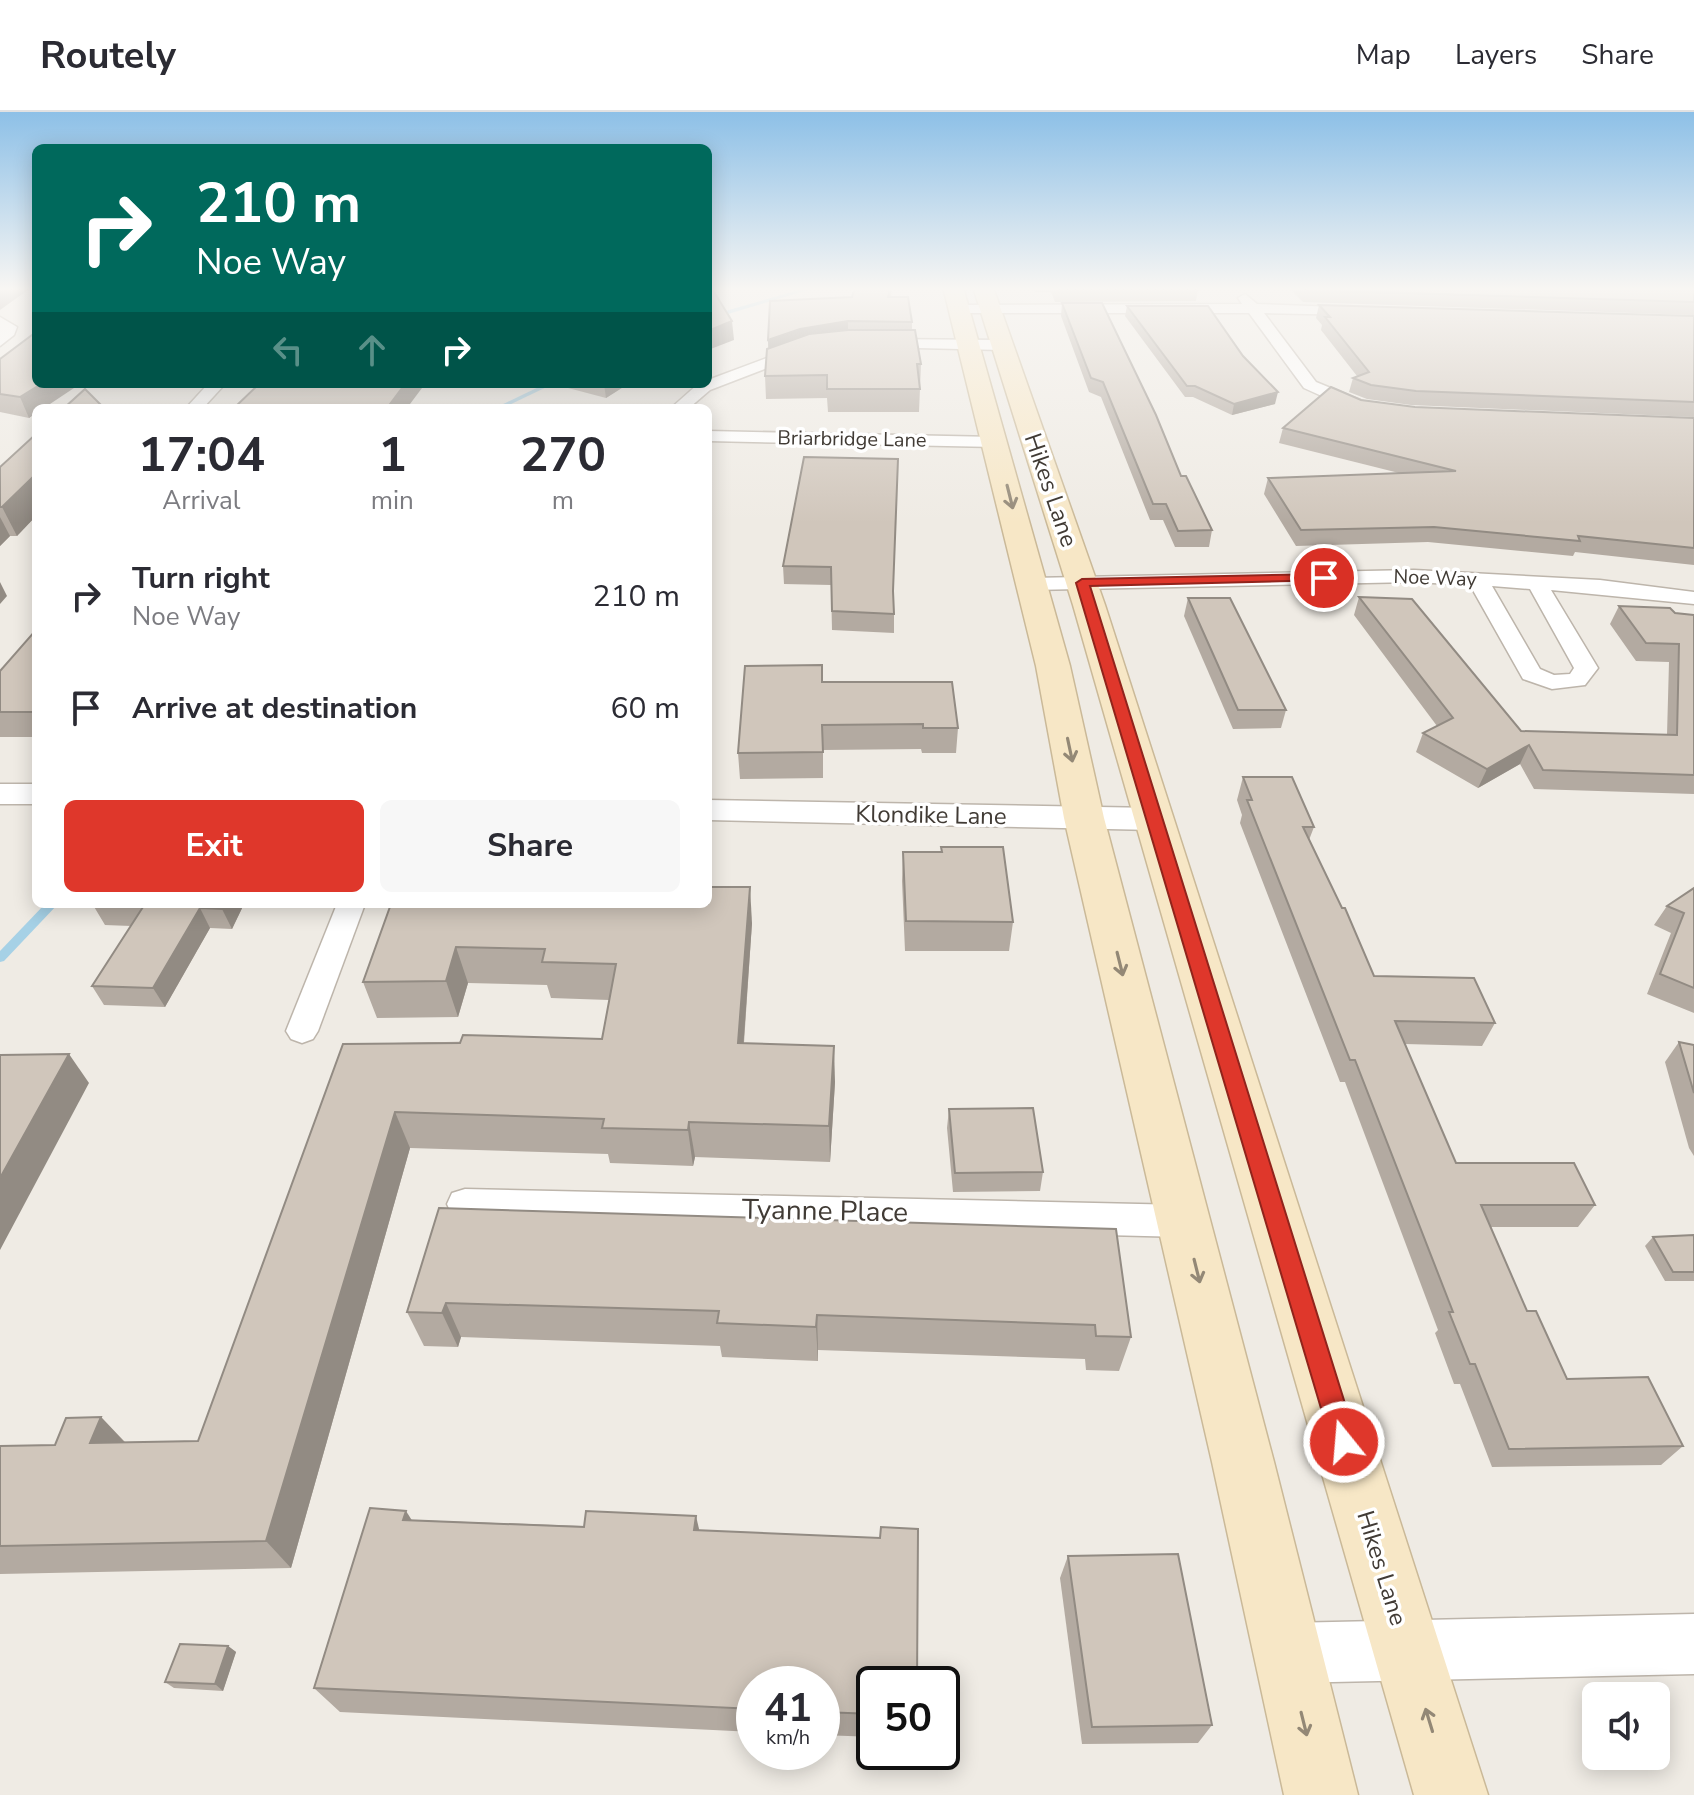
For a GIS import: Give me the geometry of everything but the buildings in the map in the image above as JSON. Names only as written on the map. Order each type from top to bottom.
[{"type":"main road","name":"Hikes Lane","points":[[972,366],[996,442],[1053,666],[1084,818],[1243,1462],[1321,1795]]},
{"type":"main road","name":"Hikes Lane","points":[[1009,366],[1082,583],[1451,1795]]},
{"type":"street","points":[[712,384],[757,366]]},
{"type":"street","points":[[1296,366],[1310,385],[1342,401],[1373,409]]},
{"type":"street","points":[[198,404],[213,388]]},
{"type":"street","points":[[683,404],[703,388]]},
{"type":"street","name":"Briarbridge Lane","points":[[712,436],[996,442]]},
{"type":"street","name":"Noe Way","points":[[1032,584],[1414,576],[1600,586],[1694,598]]},
{"type":"street","points":[[1478,580],[1531,674],[1552,682],[1577,680],[1586,668],[1537,583]]},
{"type":"street","points":[[0,794],[32,794]]},
{"type":"street","name":"Klondike Lane","points":[[712,810],[1154,819]]},
{"type":"street","points":[[302,1031],[349,908]]},
{"type":"street","name":"Tyanne Place","points":[[465,1204],[1184,1221]]},
{"type":"street","points":[[1287,1653],[1694,1644]]},
{"type":"waterway","points":[[507,404],[541,388]]},
{"type":"waterway","points":[[0,958],[48,908]]},
{"type":"route","points":[[1324,578],[1082,583],[1344,1442]]}]
